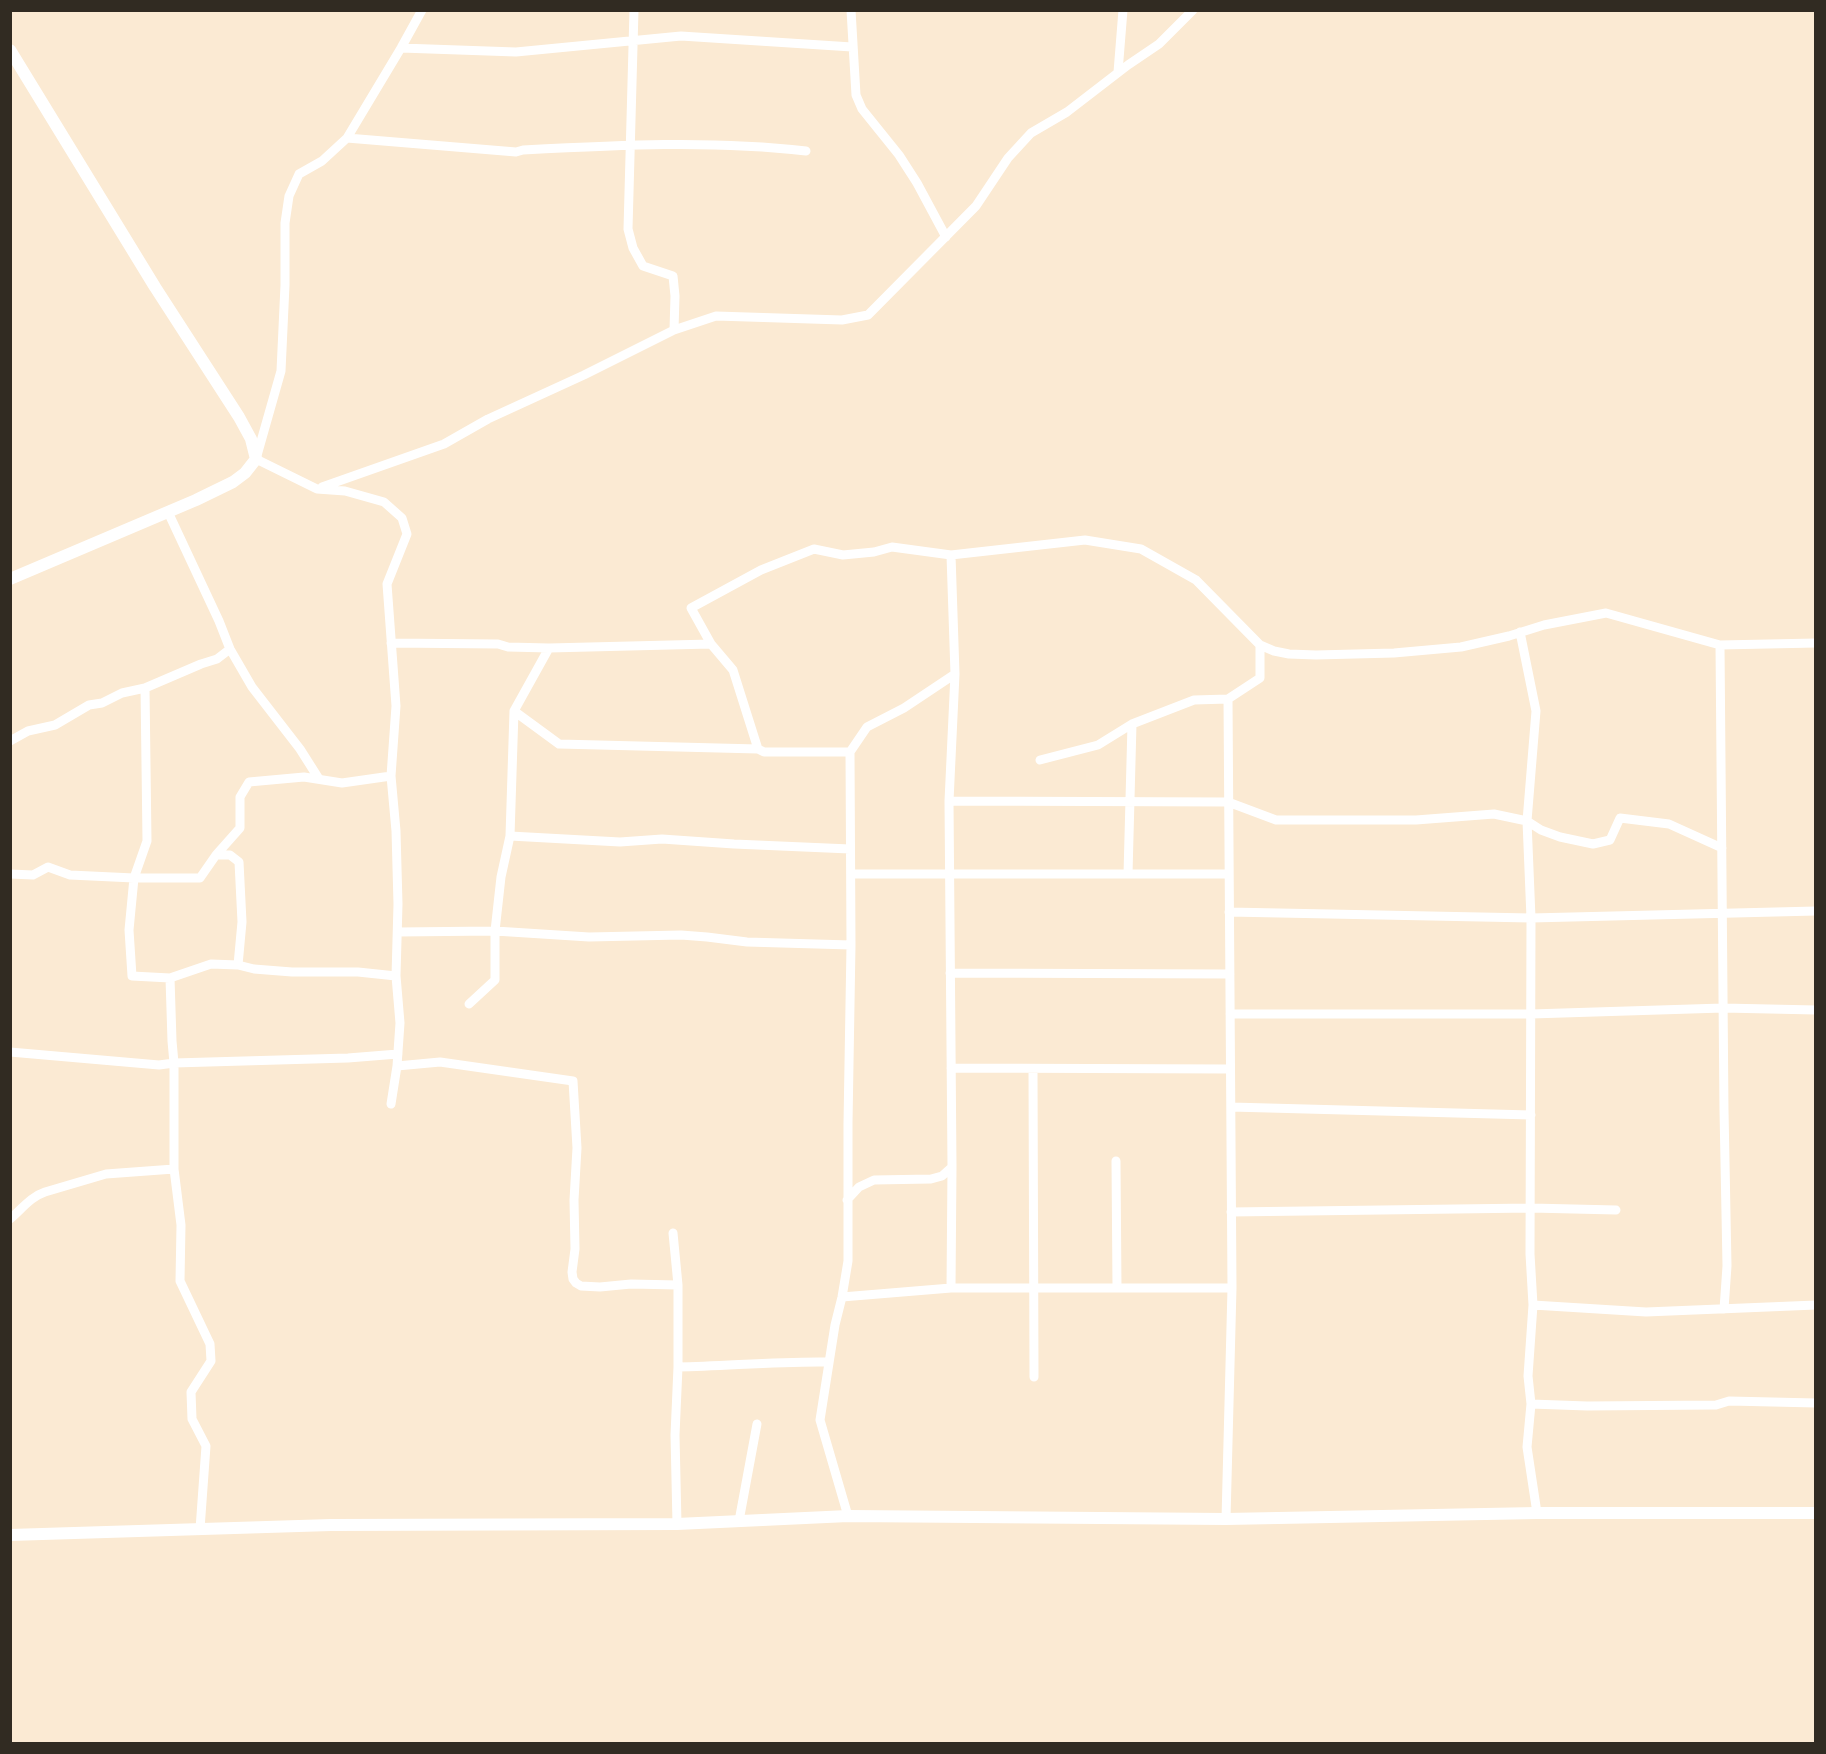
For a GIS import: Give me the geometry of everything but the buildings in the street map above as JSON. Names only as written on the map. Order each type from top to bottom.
[{"type":"street","points":[[10,579],[168,512],[232,482],[245,473],[256,459],[281,371],[285,223],[289,196],[300,174],[322,161],[347,138],[422,10]]},
{"type":"street","points":[[634,10],[628,229],[633,248],[643,266],[673,276],[674,330]]},
{"type":"street","points":[[851,10],[856,95],[862,109],[900,155],[946,237]]},
{"type":"street","points":[[1118,72],[1123,10]]},
{"type":"street","points":[[317,489],[444,444],[488,419],[674,330],[716,316],[842,320],[868,315],[976,207],[1008,158],[1031,133],[1067,112],[1118,72],[1159,44],[1193,10]]},
{"type":"street","points":[[401,48],[516,52],[681,36],[852,47]]},
{"type":"street","points":[[10,50],[155,287],[239,417],[251,440],[256,459],[317,489],[345,491],[384,502],[402,518],[407,534],[387,584],[396,706],[391,776],[396,831],[398,932],[396,976],[400,1023],[391,1104]]},
{"type":"street","points":[[347,138],[516,152],[630,144],[743,145],[806,151]]},
{"type":"street","points":[[168,512],[230,649],[252,687],[300,749],[320,780]]},
{"type":"street","points":[[758,749],[733,670],[711,644],[691,608],[761,570],[814,549],[843,555],[874,552],[892,547],[951,555],[1085,540],[1141,549],[1196,580],[1260,645],[1289,654],[1394,653],[1461,647],[1544,625],[1606,613],[1720,645],[1815,643]]},
{"type":"street","points":[[951,555],[955,674],[949,801],[951,1288]]},
{"type":"street","points":[[1520,632],[1536,711],[1527,820],[1531,918],[1530,1254],[1533,1305],[1528,1376],[1531,1404],[1527,1447],[1537,1513]]},
{"type":"street","points":[[391,643],[498,644],[508,647],[549,648],[711,644]]},
{"type":"street","points":[[1040,760],[1098,745],[1132,724],[1194,700],[1228,699],[1260,678],[1260,645]]},
{"type":"street","points":[[1720,645],[1727,1266],[1724,1309]]},
{"type":"street","points":[[469,1004],[495,980],[495,931],[501,878],[510,836],[514,711],[549,648]]},
{"type":"street","points":[[10,741],[28,731],[55,725],[89,705],[102,703],[122,693],[145,688],[217,659],[230,649]]},
{"type":"street","points":[[848,1516],[820,1420],[848,1261],[850,752],[867,727],[904,708],[955,674]]},
{"type":"street","points":[[145,688],[147,841],[134,878],[129,930],[132,976],[170,978],[211,964],[292,972],[358,972],[396,976]]},
{"type":"street","points":[[1226,1519],[1232,1288],[1228,699]]},
{"type":"street","points":[[514,711],[559,744],[758,749],[764,752],[850,752]]},
{"type":"street","points":[[1128,874],[1132,724]]},
{"type":"street","points":[[10,874],[33,875],[48,867],[70,875],[201,878],[216,855],[240,828],[240,797],[249,782],[304,777],[342,783],[391,776]]},
{"type":"street","points":[[949,801],[1228,802],[1276,820],[1416,820],[1494,814],[1527,820],[1541,830],[1560,837],[1593,844],[1610,840],[1620,818],[1669,824],[1722,848]]},
{"type":"street","points":[[510,836],[620,842],[662,839],[850,849]]},
{"type":"street","points":[[216,855],[230,855],[238,862],[242,922],[238,965]]},
{"type":"street","points":[[851,874],[1229,874]]},
{"type":"street","points":[[1229,912],[1531,918],[1815,911]]},
{"type":"street","points":[[398,932],[495,931],[589,937],[681,935],[747,942],[851,945]]},
{"type":"street","points":[[950,973],[1230,974]]},
{"type":"street","points":[[170,978],[174,1063],[174,1169],[181,1226],[180,1281],[210,1344],[211,1361],[191,1392],[192,1419],[206,1446],[200,1529]]},
{"type":"street","points":[[1230,1014],[1531,1014],[1723,1008],[1815,1010]]},
{"type":"street","points":[[10,1052],[159,1065],[398,1054]]},
{"type":"street","points":[[397,1066],[440,1062],[573,1081],[577,1148],[573,1279],[581,1286],[678,1285]]},
{"type":"street","points":[[951,1068],[1230,1069]]},
{"type":"street","points":[[1034,1069],[1034,1377]]},
{"type":"street","points":[[1231,1107],[1531,1115]]},
{"type":"street","points":[[1116,1161],[1117,1288]]},
{"type":"street","points":[[847,1200],[859,1187],[874,1180],[931,1179],[942,1176],[952,1167]]},
{"type":"street","points":[[10,1220],[30,1199],[45,1192],[106,1174],[174,1169]]},
{"type":"street","points":[[1232,1212],[1616,1209]]},
{"type":"street","points":[[673,1233],[678,1285],[675,1435],[677,1524]]},
{"type":"street","points":[[842,1297],[951,1288],[1232,1288]]},
{"type":"street","points":[[1533,1305],[1646,1312],[1815,1305]]},
{"type":"street","points":[[678,1366],[734,1366],[787,1361],[829,1362]]},
{"type":"street","points":[[1531,1404],[1587,1406],[1716,1405],[1729,1401],[1815,1402]]},
{"type":"street","points":[[740,1521],[757,1424]]},
{"type":"street","points":[[10,1534],[343,1525],[677,1524],[848,1516],[1226,1519],[1537,1513],[1815,1513]]}]
